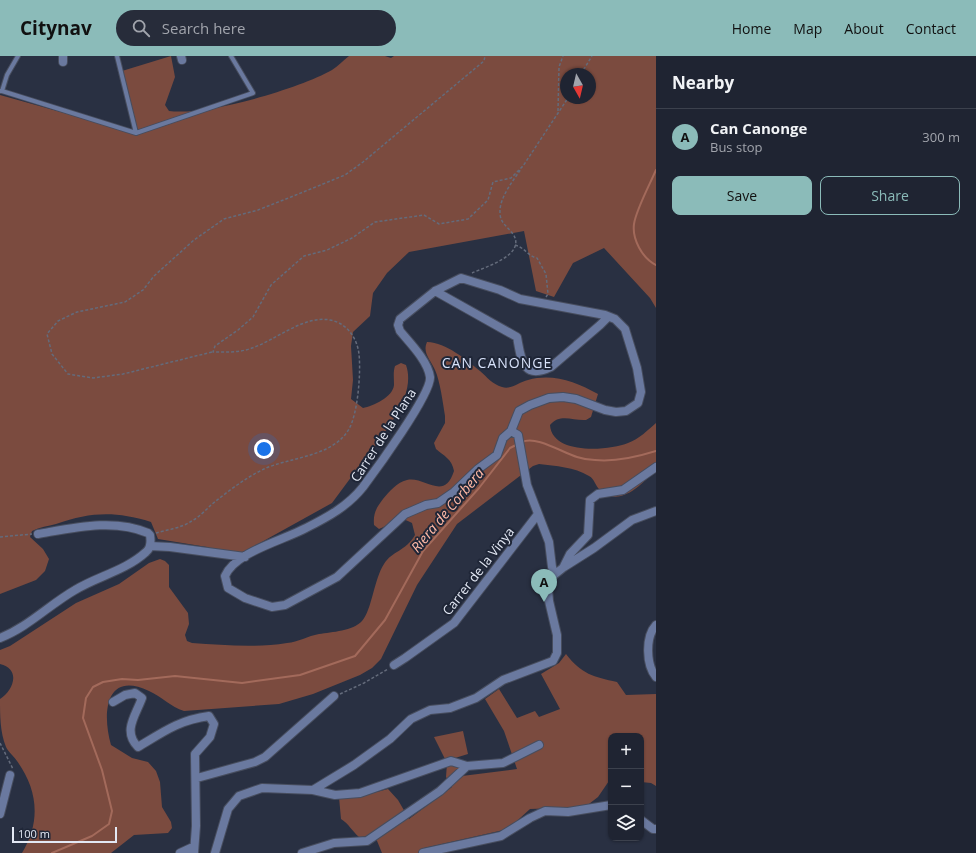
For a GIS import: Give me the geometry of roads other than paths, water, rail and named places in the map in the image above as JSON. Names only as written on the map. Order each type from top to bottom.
[{"type":"street","name":"Carrer de la Plana","points":[[461,278],[500,290],[520,299],[608,316],[615,319],[625,329],[637,368],[641,392],[638,403],[626,411],[616,412],[604,410],[576,399],[563,397],[549,398],[530,405],[519,411],[514,433],[503,438],[496,455],[478,469],[454,492],[438,503],[426,505],[405,514],[337,577],[285,605],[272,606],[256,602],[228,588],[225,576],[227,572],[244,557],[305,529],[336,512],[356,496],[373,473],[416,408],[428,386],[430,378],[422,360],[400,331],[398,322],[403,314],[435,291],[461,278]]},
{"type":"street","points":[[435,291],[517,337],[521,359],[526,368],[532,371],[543,371],[551,367],[600,325],[608,316]]},
{"type":"street","points":[[514,433],[520,447],[528,485],[549,542],[554,573]]},
{"type":"street","points":[[564,567],[570,554],[588,535],[590,500],[598,494],[623,490],[656,467]]},
{"type":"street","points":[[313,790],[360,761],[390,739],[411,719],[430,710],[450,708],[476,698],[503,680],[552,661],[557,653],[557,635],[548,588],[549,580],[554,573],[602,542],[632,520],[656,511]]},
{"type":"street","name":"Carrer de la Vinya","points":[[394,665],[454,623],[538,514]]},
{"type":"street","points":[[0,638],[43,614],[77,588],[111,574],[128,564],[146,552],[150,546],[150,535],[145,532],[115,526],[93,526],[38,534]]},
{"type":"street","points":[[150,546],[170,547],[244,557]]},
{"type":"street","points":[[656,625],[652,630],[648,654],[656,677]]},
{"type":"street","points":[[113,702],[125,695],[135,693],[142,698],[129,728],[133,742],[138,747],[190,718],[209,716],[214,724],[210,737],[195,754],[197,778],[196,826],[193,850],[180,853]]},
{"type":"street","points":[[197,778],[265,758],[334,696]]},
{"type":"street","points":[[215,853],[228,809],[239,796],[262,788],[313,790],[335,795],[360,793],[451,761],[467,766],[503,762],[539,745]]},
{"type":"street","points":[[302,853],[334,843],[367,841],[440,791],[467,766]]},
{"type":"street","points":[[0,814],[10,775]]},
{"type":"street","points":[[423,853],[501,836],[530,818],[545,811],[568,812],[608,805]]},
{"type":"street","points":[[644,822],[653,829],[656,829]]},
{"type":"lane","points":[[18,56],[1,91],[136,133],[253,93],[231,56]]},
{"type":"lane","points":[[117,56],[136,133]]},
{"type":"waterway","name":"Riera de Corbera","points":[[656,170],[637,212],[634,224],[636,242],[639,248],[646,258],[656,265]]},
{"type":"waterway","name":"Riera de Corbera","points":[[522,442],[528,440],[535,441],[550,445],[571,455],[591,460],[618,460],[656,451]]},
{"type":"waterway","name":"Riera de Corbera","points":[[52,853],[92,836],[109,824],[112,811],[102,770],[83,718],[86,698],[93,687],[103,682],[122,679],[138,680],[175,676],[242,683],[300,675],[355,656],[385,620],[423,551],[479,488],[510,448],[518,444]]},
{"type":"place","name":"Can Canonge","points":[[544,602]]},
{"type":"district","name":"CAN CANONGE","points":[[497,362]]}]
